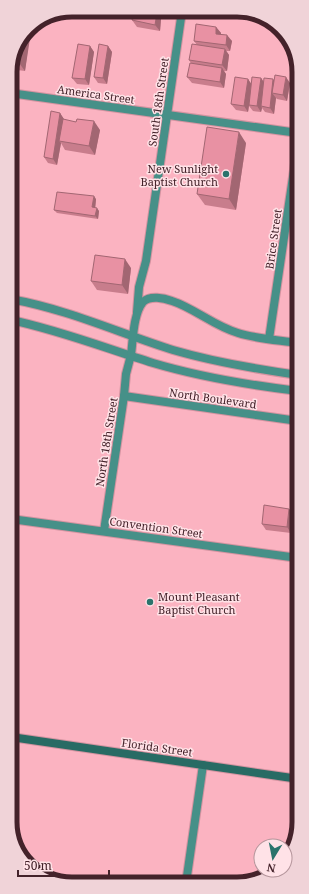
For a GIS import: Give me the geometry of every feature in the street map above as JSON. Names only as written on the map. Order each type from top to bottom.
[{"type":"main road","name":"Florida Street","points":[[17,739],[292,777]]},
{"type":"street","name":"South 18th Street","points":[[137,314],[139,287],[146,261],[181,17]]},
{"type":"street","name":"America Street","points":[[17,94],[292,132]]},
{"type":"street","name":"Brice Street","points":[[269,339],[292,184]]},
{"type":"street","points":[[131,356],[137,314],[143,303],[147,300],[160,298],[177,303],[224,328],[237,333],[292,342]]},
{"type":"street","points":[[17,300],[39,305],[76,316],[195,356],[239,366],[292,374]]},
{"type":"street","name":"North Boulevard","points":[[17,322],[58,331],[131,356],[206,376],[292,390]]},
{"type":"street","name":"North 18th Street","points":[[104,531],[126,374],[131,356]]},
{"type":"street","name":"North Boulevard","points":[[124,396],[292,421]]},
{"type":"street","name":"Convention Street","points":[[17,520],[292,557]]},
{"type":"street","points":[[187,877],[203,765]]},
{"type":"building","points":[[133,17],[156,17],[155,25],[132,20]]},
{"type":"building","points":[[196,24],[216,27],[216,34],[227,35],[226,45],[194,41]]},
{"type":"building","points":[[78,44],[90,46],[85,79],[72,78]]},
{"type":"building","points":[[99,44],[108,46],[103,78],[94,77]]},
{"type":"building","points":[[192,44],[225,49],[222,65],[189,60]]},
{"type":"building","points":[[190,63],[222,68],[220,82],[187,77]]},
{"type":"building","points":[[275,75],[286,77],[283,95],[272,93]]},
{"type":"building","points":[[235,77],[248,79],[244,106],[231,104]]},
{"type":"building","points":[[252,77],[261,78],[257,106],[249,105]]},
{"type":"building","points":[[264,78],[273,79],[270,108],[261,106]]},
{"type":"building","points":[[51,111],[60,113],[53,159],[44,157]]},
{"type":"building","points":[[63,119],[76,122],[77,119],[94,121],[89,146],[59,141]]},
{"type":"building","name":"New Sunlight Baptist Church","points":[[207,127],[239,132],[229,199],[197,194]]},
{"type":"building","points":[[57,192],[94,196],[92,207],[97,208],[95,216],[54,210]]},
{"type":"building","points":[[95,255],[125,259],[122,285],[91,281]]},
{"type":"building","points":[[264,505],[289,509],[287,527],[262,524]]},
{"type":"place","name":"New Sunlight Baptist Church","points":[[226,174]]},
{"type":"place","name":"Mount Pleasant Baptist Church","points":[[150,602]]}]
